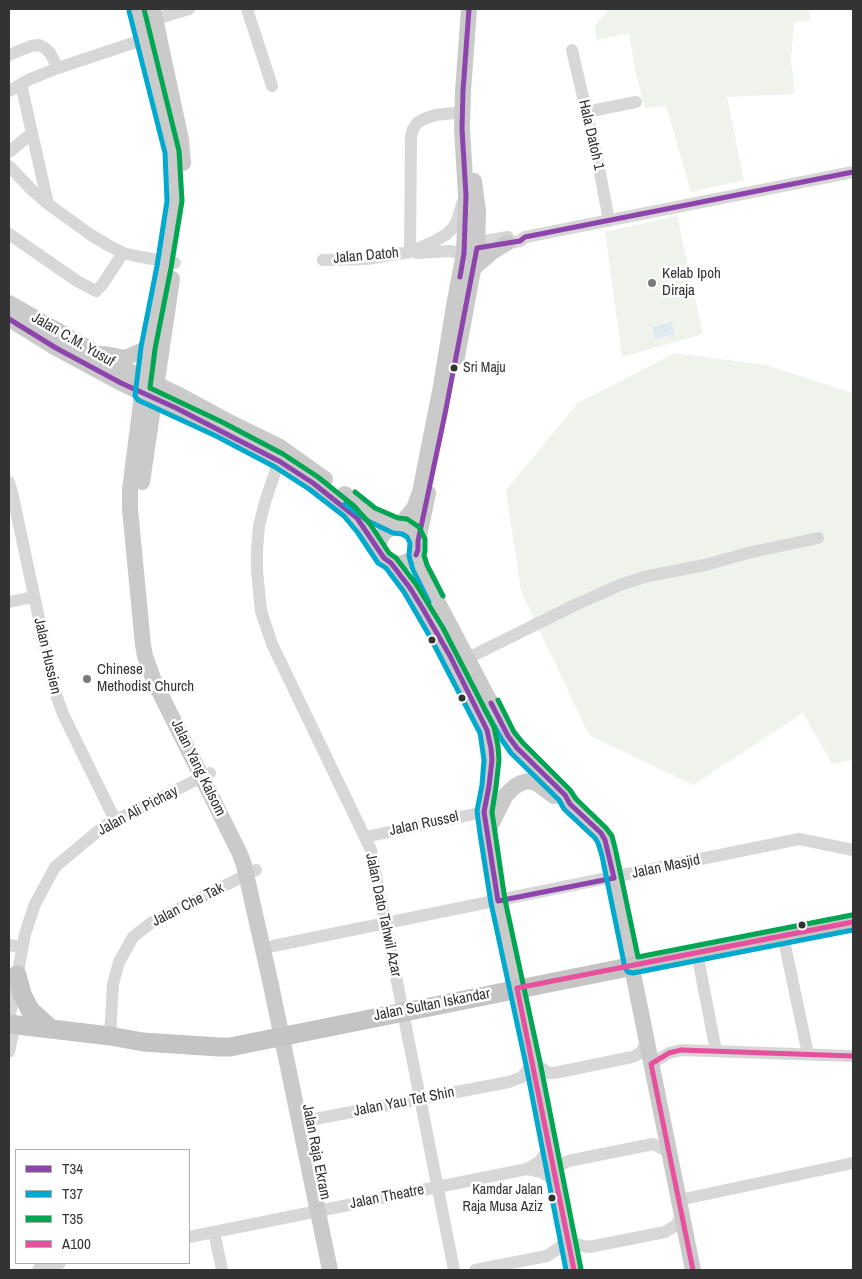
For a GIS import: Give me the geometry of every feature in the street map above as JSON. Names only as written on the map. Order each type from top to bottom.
[{"type":"highway","name":"Jalan Sultan Iskandar","points":[[11,1023],[143,1042],[219,1047],[240,1045],[853,922]]},
{"type":"highway","points":[[17,975],[22,994],[30,1010],[52,1029]]},
{"type":"main road","points":[[469,9],[462,129],[471,197],[482,245],[456,295],[417,548],[407,562],[402,564],[386,558],[379,546],[384,532],[390,528],[404,526],[413,532],[417,548],[426,580],[508,736],[517,748],[565,795],[570,804],[601,833],[605,840],[692,1270]]},
{"type":"main road","points":[[148,22],[172,152],[175,201],[170,263],[150,389]]},
{"type":"main road","points":[[398,526],[410,514],[418,500],[430,466],[474,267],[482,245],[485,231],[471,197]]},
{"type":"main road","points":[[474,267],[492,252],[482,245]]},
{"type":"main road","points":[[150,389],[148,348],[170,263]]},
{"type":"main road","name":"Jalan C.M. Yusuf","points":[[9,303],[125,370],[150,389],[279,461],[313,483],[349,511],[410,588],[436,631],[487,730],[492,760],[484,812],[487,833],[498,901],[555,1176]]},
{"type":"main road","name":"Jalan C.M. Yusuf","points":[[10,322],[121,383],[150,389],[280,447],[321,475],[370,514],[398,526]]},
{"type":"main road","points":[[88,349],[125,358],[148,348]]},
{"type":"main road","name":"Jalan Yang Kalsom","points":[[150,389],[141,489],[143,645],[154,681],[252,858],[252,872],[286,1035]]},
{"type":"main road","points":[[487,833],[506,795],[521,783],[530,781],[538,784],[559,800],[570,804]]},
{"type":"main road","name":"Jalan Yang Kalsom","points":[[252,872],[260,882],[273,946],[286,1035]]},
{"type":"main road","name":"Jalan Raja Ekram","points":[[286,1035],[323,1210],[339,1270]]},
{"type":"main road","points":[[555,1176],[574,1270]]},
{"type":"main road","name":"Jalan Raja Ekram","points":[[323,1210],[330,1270]]},
{"type":"street","points":[[9,91],[148,22],[189,9]]},
{"type":"street","points":[[247,9],[272,86]]},
{"type":"street","points":[[9,55],[31,46],[39,45],[50,53],[58,68]]},
{"type":"street","name":"Hala Datoh 1","points":[[572,50],[598,162],[609,221]]},
{"type":"street","points":[[21,84],[48,204]]},
{"type":"street","points":[[586,112],[636,102]]},
{"type":"street","points":[[410,252],[411,136],[413,129],[424,118],[464,112]]},
{"type":"street","points":[[9,152],[32,133]]},
{"type":"street","points":[[9,166],[48,204],[91,235],[123,253],[170,263]]},
{"type":"street","name":"Jalan Datoh","points":[[410,252],[450,251],[520,240],[525,237],[853,172]]},
{"type":"street","name":"Jalan Datoh","points":[[323,260],[367,259],[410,252],[447,234],[453,228],[471,197]]},
{"type":"street","points":[[9,234],[77,281],[96,291],[123,253]]},
{"type":"street","name":"Jalan Dato Tahwil Azar","points":[[279,461],[264,502],[258,526],[257,571],[261,611],[272,644],[371,850],[454,1270]]},
{"type":"street","name":"Jalan Hussien","points":[[9,482],[47,663],[57,697],[66,722],[115,820]]},
{"type":"street","points":[[468,658],[620,584],[818,538]]},
{"type":"street","points":[[9,602],[34,597]]},
{"type":"street","name":"Jalan Ali Pichay","points":[[9,1052],[11,1023],[22,947],[35,904],[56,867],[95,833],[115,820],[206,775]]},
{"type":"street","name":"Jalan Russel","points":[[365,837],[484,812]]},
{"type":"street","name":"Jalan Masjid","points":[[273,946],[799,839],[853,850]]},
{"type":"street","name":"Jalan Che Tak","points":[[110,1036],[112,984],[120,962],[133,937],[152,922],[252,872]]},
{"type":"street","points":[[782,936],[808,1054]]},
{"type":"street","points":[[9,945],[22,947]]},
{"type":"street","points":[[697,953],[716,1051]]},
{"type":"street","points":[[533,1063],[549,1073],[632,1058],[641,1052],[646,1041]]},
{"type":"street","points":[[651,1064],[676,1050],[853,1056]]},
{"type":"street","name":"Jalan Yau Tet Shin","points":[[305,1121],[510,1082],[522,1077],[533,1063]]},
{"type":"street","points":[[510,1082],[523,1084],[539,1095]]},
{"type":"street","points":[[527,1169],[555,1176],[568,1161],[653,1144],[669,1153]]},
{"type":"street","name":"Jalan Theatre","points":[[190,1237],[527,1169],[540,1161],[550,1147]]},
{"type":"street","points":[[547,1256],[568,1239],[579,1245],[589,1247],[664,1232],[676,1225],[680,1208],[853,1163]]},
{"type":"street","points":[[214,1232],[222,1270]]},
{"type":"street","points":[[475,1270],[547,1256],[563,1261],[574,1270]]},
{"type":"street","points":[[39,1268],[56,1264]]},
{"type":"shaded area","points":[[607,9],[809,9],[811,21],[794,22],[791,61],[795,94],[727,97],[744,180],[691,192],[666,106],[645,108],[629,33],[596,40],[595,25],[607,12]]},
{"type":"shaded area","name":"Kelab Ipoh Diraja","points":[[677,216],[703,334],[622,357],[605,232]]},
{"type":"shaded area","points":[[672,322],[674,334],[655,339],[652,327]]},
{"type":"shaded area","points":[[675,353],[766,365],[853,393],[853,760],[832,764],[803,713],[693,785],[589,735],[521,591],[506,490],[578,403]]},
{"type":"transit line","name":"T35","points":[[144,9],[179,151],[182,201],[155,349],[150,388],[222,422],[283,454],[318,477],[354,506],[370,524],[389,553],[396,558],[416,584],[443,628],[494,727],[499,760],[492,812],[505,900],[540,1062],[581,1269]]},
{"type":"transit line","name":"T34","points":[[460,277],[464,253],[466,195],[462,129],[469,9]]},
{"type":"transit line","name":"T37","points":[[129,11],[165,153],[167,201],[157,266],[141,347],[135,396],[138,400],[216,436],[275,467],[309,489],[344,516],[378,563],[386,568],[404,592],[429,635],[480,733],[484,760],[477,811],[491,903],[526,1065],[566,1270]]},
{"type":"transit line","name":"T34","points":[[416,555],[477,248],[520,241],[525,237],[853,172]]},
{"type":"transit line","name":"T34","points":[[9,319],[56,348],[121,383],[176,408],[279,461],[313,483],[357,518],[384,558],[391,563],[410,588],[423,609],[450,656],[487,730],[492,760],[484,812],[498,901]]},
{"type":"transit line","name":"T35","points":[[355,492],[375,508],[398,518],[407,519],[419,527],[425,539],[424,555],[427,565],[443,596]]},
{"type":"transit line","name":"T37","points":[[345,504],[368,521],[393,533],[402,534],[407,537],[410,543],[409,556],[413,570],[429,602]]},
{"type":"transit line","name":"T35","points":[[498,700],[514,732],[523,743],[612,836],[638,957],[852,915]]},
{"type":"transit line","name":"T34","points":[[491,703],[508,736],[517,748],[565,795],[570,804],[601,833],[605,840],[614,878]]},
{"type":"transit line","name":"T37","points":[[484,708],[511,753],[559,800],[564,809],[598,843],[625,968],[628,972],[633,973],[853,930]]},
{"type":"transit line","name":"T34","points":[[498,901],[614,878]]},
{"type":"transit line","name":"A100","points":[[574,1270],[517,988],[853,922]]},
{"type":"transit line","name":"A100","points":[[693,1270],[651,1064],[669,1053],[681,1050],[853,1056]]},
{"type":"place","name":"Kelab Ipoh Diraja","points":[[652,283]]},
{"type":"place","name":"Sri Maju","points":[[454,368]]},
{"type":"place","name":"Chinese Methodist Church","points":[[87,679]]},
{"type":"place","name":"Kamdar Jalan Raja Musa Aziz","points":[[552,1198]]}]
